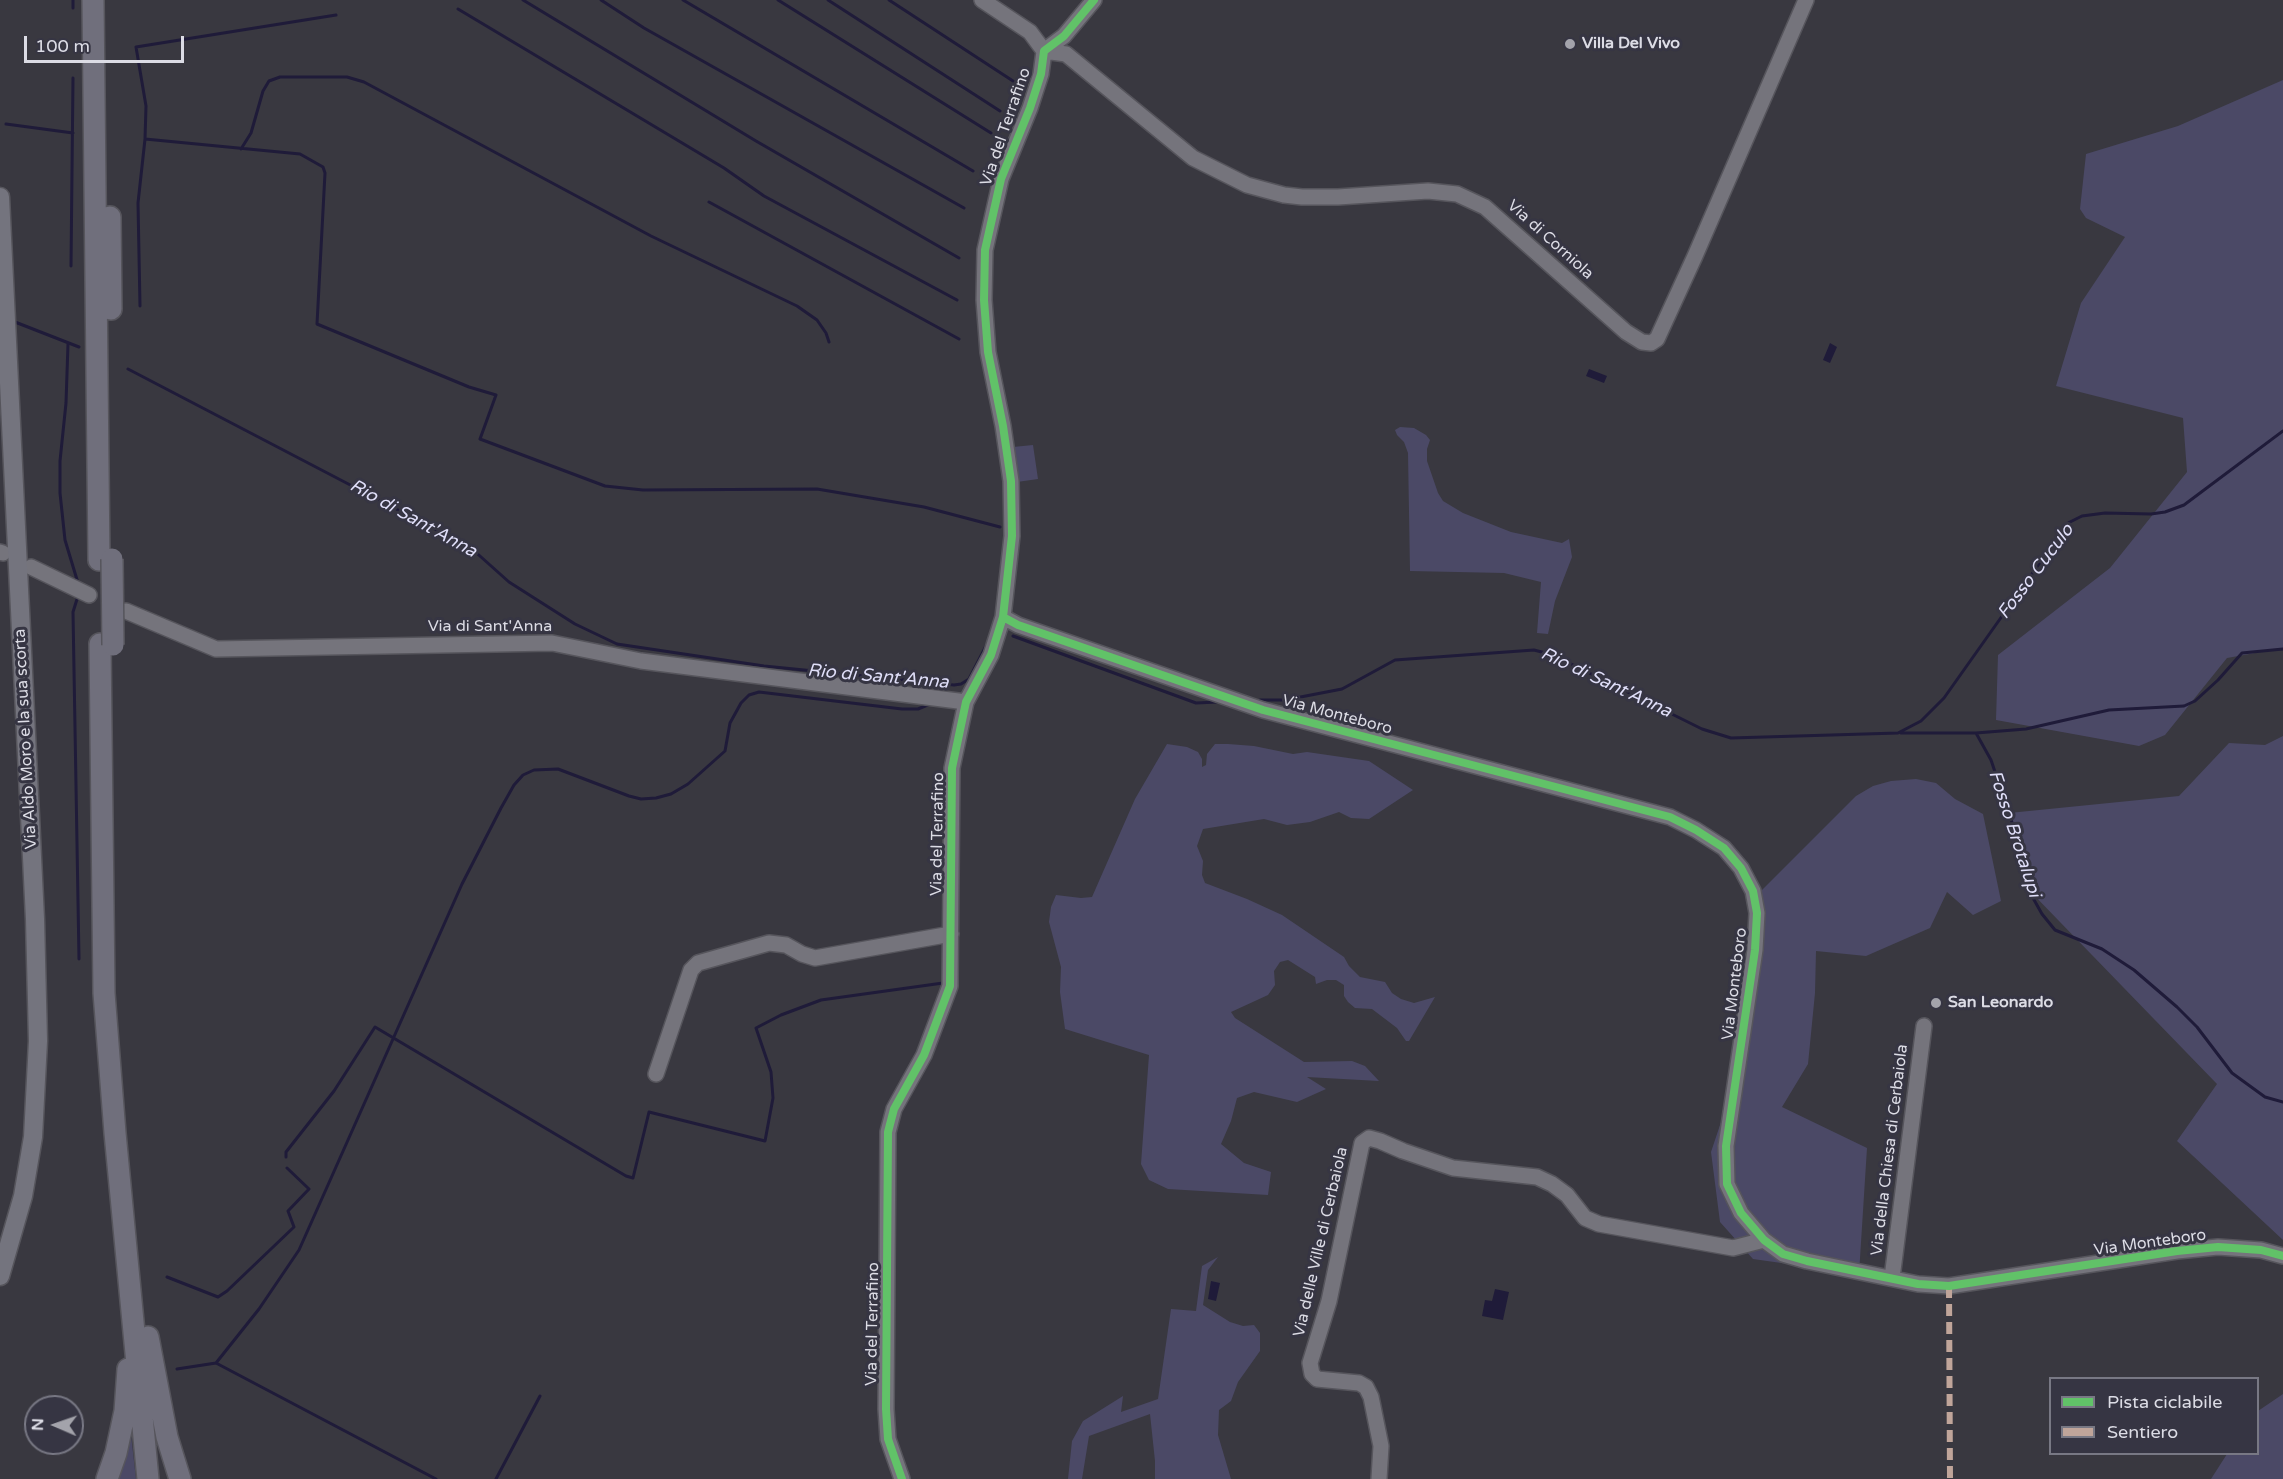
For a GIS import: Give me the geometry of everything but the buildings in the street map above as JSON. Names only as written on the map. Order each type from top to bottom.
[{"type":"highway","points":[[93,0],[107,645],[104,993],[148,1479]]},
{"type":"highway","points":[[106,559],[107,0]]},
{"type":"highway","points":[[107,645],[123,1060],[161,1479]]},
{"type":"highway","points":[[107,1479],[116,1453],[125,1412],[128,1383],[130,1285]]},
{"type":"highway","points":[[148,1337],[167,1437],[180,1479]]},
{"type":"main road","name":"Via Aldo Moro e la sua scorta","points":[[0,197],[35,919],[38,1052],[33,1137],[23,1196],[0,1276]]},
{"type":"street","points":[[982,0],[1030,32],[1044,51]]},
{"type":"street","name":"Via del Terrafino","points":[[902,1479],[888,1439],[886,1409],[888,1132],[894,1109],[924,1055],[950,986],[952,768],[966,702],[991,656],[1003,617],[1013,503],[1003,426],[988,352],[984,300],[985,250],[1001,179],[1030,108],[1041,74],[1044,51],[1064,36],[1094,0]]},
{"type":"street","name":"Via di Corniola","points":[[1044,51],[1066,54],[1193,158],[1247,185],[1284,195],[1302,197],[1428,191],[1456,194],[1485,207],[1626,332],[1642,342],[1652,343],[1657,339],[1695,256],[1806,0]]},
{"type":"street","points":[[31,567],[82,591]]},
{"type":"street","name":"Via di Sant'Anna","points":[[126,611],[216,649],[552,643],[641,661],[966,702]]},
{"type":"street","name":"Via Monteboro","points":[[1003,617],[1018,625],[1263,710],[1670,817],[1724,848],[1741,868],[1753,891],[1757,913],[1755,950],[1726,1146],[1727,1184],[1741,1213],[1764,1240],[1783,1254],[1807,1262],[1918,1284],[1949,1286],[2177,1251],[2218,1247],[2261,1250],[2283,1256]]},
{"type":"street","points":[[656,1074],[691,970],[698,963],[768,943],[786,945],[815,958],[951,934]]},
{"type":"street","name":"Via della Chiesa di Cerbaiola","points":[[1892,1278],[1924,1026]]},
{"type":"street","name":"Via delle Ville di Cerbaiola","points":[[1378,1479],[1381,1446],[1371,1397],[1366,1388],[1359,1383],[1317,1379],[1312,1374],[1310,1363],[1329,1301],[1362,1143],[1369,1138],[1453,1168],[1537,1177],[1567,1195],[1585,1218],[1599,1224],[1733,1248],[1764,1240]]},
{"type":"shaded area","points":[[2283,80],[2283,648],[2227,658],[2165,735],[2139,746],[1996,720],[1998,655],[2110,568],[2187,472],[2183,418],[2056,386],[2081,303],[2125,237],[2086,218],[2080,209],[2086,154],[2178,126]]},
{"type":"shaded area","points":[[1830,343],[1837,347],[1830,363],[1823,360]]},
{"type":"shaded area","points":[[1589,369],[1607,376],[1604,383],[1586,376]]},
{"type":"shaded area","points":[[1400,427],[1414,428],[1430,440],[1427,461],[1443,501],[1463,513],[1511,532],[1562,543],[1569,539],[1572,557],[1555,601],[1548,634],[1537,633],[1541,582],[1504,573],[1410,571],[1408,453],[1404,442],[1395,430]]},
{"type":"shaded area","points":[[1033,445],[1038,479],[1017,482],[1013,447]]},
{"type":"shaded area","points":[[2283,736],[2283,1240],[2177,1141],[2217,1084],[2028,889],[2009,813],[2179,796],[2229,743],[2265,745]]},
{"type":"shaded area","points":[[1167,744],[1187,747],[1198,752],[1202,759],[1202,767],[1206,765],[1207,754],[1215,744],[1254,746],[1293,754],[1307,752],[1369,761],[1413,790],[1369,819],[1351,818],[1339,812],[1310,822],[1287,825],[1264,819],[1203,829],[1197,846],[1203,861],[1202,875],[1205,883],[1282,915],[1344,957],[1360,977],[1385,982],[1392,993],[1401,999],[1414,1003],[1435,997],[1409,1041],[1406,1041],[1397,1028],[1372,1009],[1355,1008],[1348,1002],[1344,996],[1344,985],[1336,980],[1316,984],[1315,977],[1288,960],[1280,962],[1274,971],[1275,985],[1268,995],[1231,1012],[1235,1018],[1304,1062],[1352,1061],[1365,1066],[1379,1081],[1307,1077],[1326,1089],[1297,1102],[1254,1092],[1237,1098],[1231,1121],[1221,1144],[1244,1163],[1271,1172],[1268,1195],[1168,1189],[1149,1180],[1141,1164],[1149,1055],[1065,1029],[1060,992],[1061,967],[1049,922],[1051,907],[1056,895],[1092,897],[1135,799]]},
{"type":"shaded area","points":[[1916,779],[1936,783],[1955,799],[1983,814],[2001,901],[1973,915],[1947,892],[1930,928],[1866,956],[1816,951],[1815,993],[1808,1064],[1782,1107],[1867,1148],[1859,1274],[1753,1259],[1720,1222],[1711,1152],[1724,1113],[1762,890],[1856,796],[1873,786],[1891,781]]},
{"type":"shaded area","points":[[1218,1257],[1208,1270],[1203,1305],[1230,1322],[1243,1326],[1254,1325],[1260,1333],[1260,1351],[1238,1382],[1231,1401],[1219,1410],[1218,1435],[1231,1479],[1155,1479],[1150,1414],[1089,1436],[1082,1479],[1068,1479],[1072,1441],[1083,1421],[1123,1396],[1121,1412],[1158,1399],[1171,1309],[1196,1311],[1202,1266]]},
{"type":"shaded area","points":[[1211,1281],[1220,1283],[1216,1301],[1208,1299]]},
{"type":"shaded area","points":[[1495,1289],[1509,1292],[1503,1320],[1482,1316],[1485,1300],[1492,1301]]},
{"type":"shaded area","points":[[2283,1394],[2283,1479],[2211,1479],[2226,1455],[2259,1455],[2259,1410]]},
{"type":"shaded area","points":[[130,1426],[136,1479],[116,1479]]},
{"type":"waterway","points":[[73,0],[73,8]]},
{"type":"waterway","points":[[523,0],[756,141],[959,258]]},
{"type":"waterway","points":[[601,0],[644,28],[964,208]]},
{"type":"waterway","points":[[683,0],[973,171]]},
{"type":"waterway","points":[[778,0],[991,133]]},
{"type":"waterway","points":[[828,0],[1000,111]]},
{"type":"waterway","points":[[889,0],[1013,81]]},
{"type":"waterway","points":[[458,9],[724,168],[764,196],[957,300]]},
{"type":"waterway","points":[[140,306],[138,203],[146,106],[136,47],[336,15]]},
{"type":"waterway","points":[[241,149],[251,133],[263,91],[269,81],[280,77],[347,77],[364,82],[651,236],[797,306],[817,320],[829,342]]},
{"type":"waterway","points":[[71,266],[73,78]]},
{"type":"waterway","points":[[6,124],[73,133]]},
{"type":"waterway","points":[[145,139],[300,154],[323,167],[325,173],[317,324],[469,387],[496,395],[480,439],[605,486],[643,490],[817,489],[924,507],[1000,527]]},
{"type":"waterway","points":[[709,202],[959,339]]},
{"type":"waterway","name":"Rio di Sant'Anna","points":[[15,322],[79,347]]},
{"type":"waterway","points":[[68,344],[60,493],[65,540],[78,583]]},
{"type":"waterway","name":"Rio di Sant'Anna","points":[[128,369],[471,548],[509,582],[575,624],[617,644],[764,666],[954,685],[969,679],[987,644]]},
{"type":"waterway","name":"Rio di Sant'Anna","points":[[1260,700],[1285,700],[1342,689],[1395,660],[1534,650],[1553,655],[1702,729],[1731,738],[1898,733],[1921,721],[1944,698],[2068,523],[2082,516],[2105,513],[2151,514],[2184,505],[2283,431]]},
{"type":"waterway","points":[[78,596],[73,612],[79,959]]},
{"type":"waterway","name":"Rio di Sant'Anna","points":[[1013,636],[1196,703],[1218,702]]},
{"type":"waterway","points":[[1901,733],[1976,733],[2026,729],[2109,710],[2184,706],[2195,701],[2218,680],[2242,653],[2283,649]]},
{"type":"waterway","points":[[216,1363],[259,1309],[299,1250],[462,884],[501,808],[514,785],[523,775],[534,770],[558,769],[629,796],[641,799],[656,798],[671,794],[688,784],[725,751],[730,723],[741,703],[749,695],[759,692],[902,709],[918,709],[930,704]]},
{"type":"waterway","name":"Fosso Brotalupi","points":[[1976,733],[1991,760],[2027,867],[2033,898],[2055,930],[2102,949],[2134,970],[2197,1027],[2232,1073],[2265,1097],[2283,1102]]},
{"type":"waterway","points":[[286,1157],[286,1152],[334,1091],[375,1027],[626,1176],[633,1178],[649,1112],[765,1141],[773,1098],[771,1072],[756,1028],[781,1015],[821,1000],[943,983]]},
{"type":"waterway","points":[[167,1277],[218,1297],[227,1291],[294,1227],[288,1211],[309,1189],[287,1168]]},
{"type":"waterway","points":[[177,1369],[216,1363],[436,1479]]},
{"type":"waterway","points":[[496,1479],[540,1396]]},
{"type":"marked path","points":[[1949,1286],[1950,1479]]},
{"type":"cycle path","points":[[902,1479],[888,1439],[886,1409],[888,1132],[894,1109],[924,1055],[950,986],[952,768],[966,702],[991,655],[1003,617],[1012,536],[1011,481],[988,352],[984,300],[985,250],[1001,179],[1030,108],[1041,74],[1044,51],[1064,36],[1094,0]]},
{"type":"cycle path","points":[[1003,617],[1018,625],[1263,710],[1670,817],[1724,848],[1741,868],[1753,891],[1757,913],[1755,950],[1726,1146],[1727,1184],[1741,1213],[1764,1240],[1783,1254],[1918,1284],[1949,1286],[2177,1251],[2218,1247],[2261,1250],[2283,1256]]},
{"type":"place","name":"Villa Del Vivo","points":[[1570,44]]},
{"type":"place","name":"San Leonardo","points":[[1936,1003]]},
{"type":"water label","name":"Fosso Cuculo","points":[[2036,572]]}]
